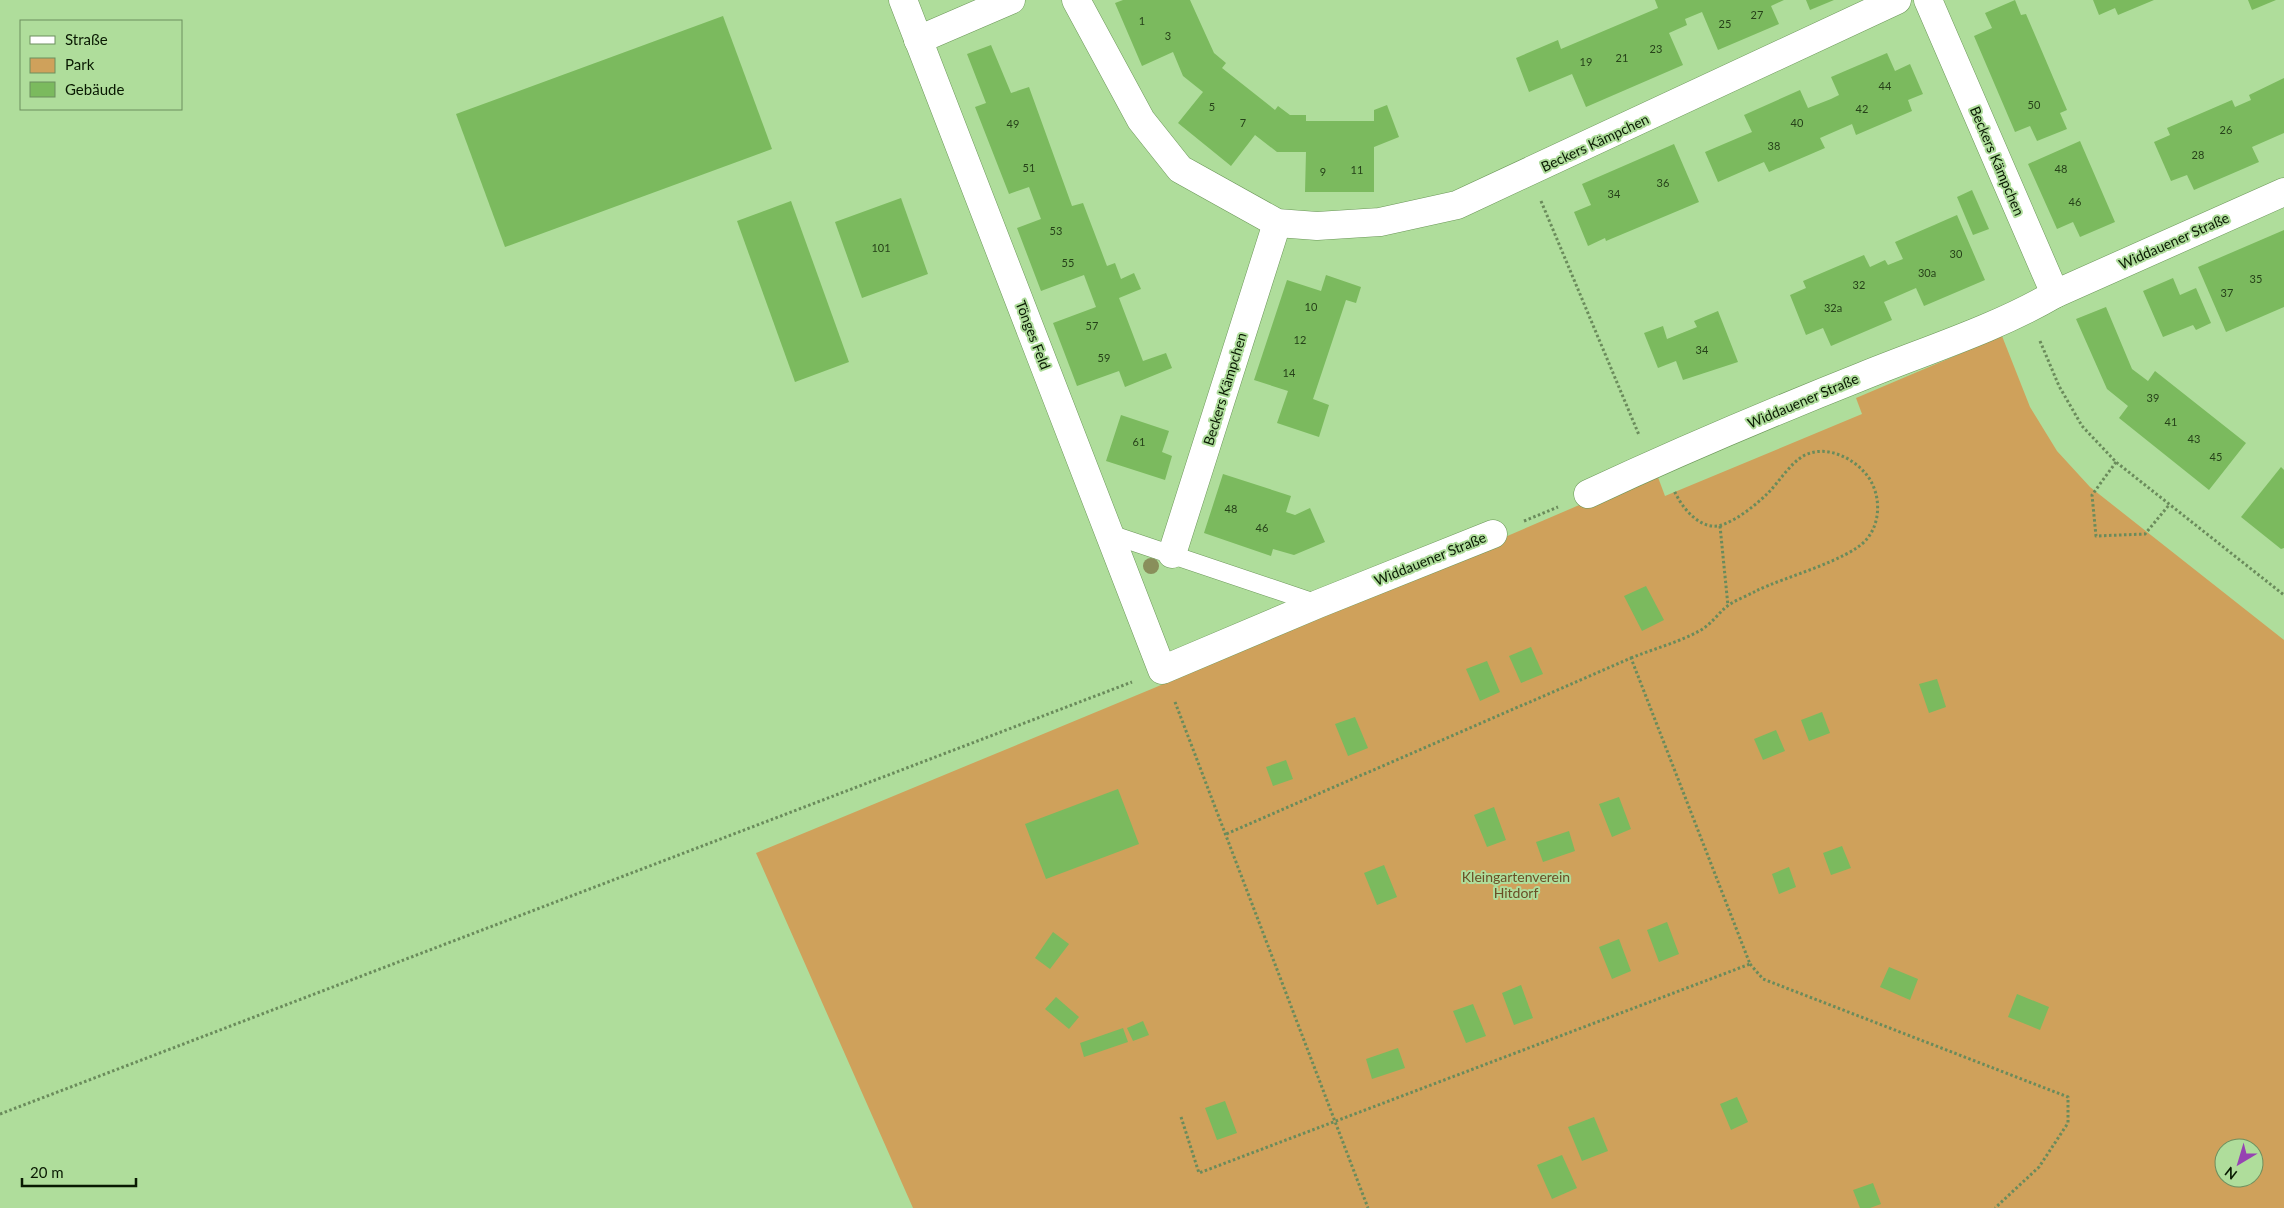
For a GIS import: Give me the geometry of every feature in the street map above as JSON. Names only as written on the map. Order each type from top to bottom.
[{"type":"street","name":"Tönges Feld","points":[[904,0],[1162,670]]},
{"type":"street","points":[[918,40],[1011,0]]},
{"type":"street","name":"Beckers Kämpchen","points":[[1076,0],[1141,120],[1180,169],[1277,223],[1317,226],[1380,222],[1457,205],[1897,0]]},
{"type":"street","name":"Beckers Kämpchen","points":[[1928,0],[2055,294]]},
{"type":"street","name":"Widdauener Straße","points":[[1588,494],[1858,378],[2027,311],[2055,294],[2284,192]]},
{"type":"street","name":"Beckers Kämpchen","points":[[1172,554],[1277,223]]},
{"type":"street","name":"Widdauener Straße","points":[[1162,670],[1318,604],[1493,534]]},
{"type":"lane","points":[[1110,534],[1318,604]]},
{"type":"path","points":[[1226,834],[1631,658],[1702,630],[1728,606],[1758,590],[1849,553],[1866,540],[1875,524],[1879,508],[1876,493],[1867,475],[1855,463],[1841,456],[1821,450],[1804,456],[1789,469],[1768,493],[1743,514],[1720,526],[1706,524],[1692,517],[1657,463],[1529,173]]},
{"type":"path","points":[[2027,311],[2059,386],[2082,426],[2116,462],[2284,595]]},
{"type":"path","points":[[2116,462],[2092,495],[2096,536],[2145,534],[2169,505]]},
{"type":"path","name":"Widdauener Straße","points":[[1493,534],[1588,494]]},
{"type":"path","points":[[1720,526],[1728,606]]},
{"type":"path","points":[[1631,658],[1750,964],[1763,979],[2068,1097],[2068,1124],[2039,1167],[1995,1208]]},
{"type":"path","points":[[0,1114],[1162,670],[1368,1208]]},
{"type":"path","points":[[1181,1117],[1199,1174],[1750,964]]},
{"type":"green space","name":"Kleingartenverein Hitdorf","points":[[2002,336],[2030,407],[2057,451],[2090,487],[2284,640],[2284,1208],[913,1208],[756,853],[1154,688],[1656,472],[1665,496],[1862,414],[1856,398]]},
{"type":"building","points":[[1123,0],[1190,0],[1214,53],[1226,63],[1222,68],[1275,110],[1278,106],[1290,115],[1306,115],[1306,121],[1374,121],[1374,110],[1387,105],[1399,137],[1374,147],[1374,192],[1305,192],[1306,152],[1277,152],[1255,135],[1231,166],[1178,123],[1203,92],[1183,76],[1173,52],[1142,66],[1115,3]]},
{"type":"building","points":[[1655,0],[1784,0],[1771,6],[1779,24],[1718,50],[1702,12],[1685,19],[1687,25],[1669,33],[1683,65],[1586,107],[1572,74],[1529,92],[1516,58],[1558,40],[1561,49],[1658,8]]},
{"type":"building","points":[[1806,0],[1834,0],[1810,10]]},
{"type":"building","points":[[2015,0],[2021,15],[2026,14],[2067,110],[2060,113],[2067,129],[2037,141],[2030,126],[2015,132],[1974,36],[1992,28],[1985,13]]},
{"type":"building","points":[[2093,0],[2154,0],[2118,15],[2115,8],[2099,15]]},
{"type":"building","points":[[2248,0],[2276,0],[2252,10]]},
{"type":"building","points":[[723,16],[772,149],[505,247],[456,114]]},
{"type":"building","points":[[991,45],[1011,93],[1029,87],[1072,206],[1083,203],[1107,266],[1115,263],[1121,279],[1134,273],[1141,289],[1119,298],[1143,361],[1166,353],[1172,368],[1125,387],[1119,371],[1077,386],[1053,323],[1096,307],[1084,275],[1041,291],[1017,228],[1041,219],[1029,187],[1009,194],[975,107],[986,103],[967,54]]},
{"type":"building","points":[[1887,53],[1895,71],[1910,64],[1923,94],[1908,100],[1912,111],[1856,135],[1852,124],[1820,138],[1825,148],[1769,172],[1764,162],[1718,182],[1705,152],[1752,132],[1744,115],[1800,90],[1808,108],[1831,99],[1839,95],[1831,77]]},
{"type":"building","points":[[2284,78],[2284,133],[2252,147],[2259,162],[2194,190],[2187,175],[2171,181],[2154,142],[2170,135],[2167,128],[2232,100],[2235,107],[2251,100],[2249,95]]},
{"type":"building","points":[[2080,141],[2115,222],[2080,237],[2073,222],[2057,229],[2028,164]]},
{"type":"building","points":[[1674,144],[1699,202],[1606,241],[1605,238],[1588,246],[1574,212],[1591,205],[1582,184]]},
{"type":"building","points":[[1972,190],[1989,229],[1973,235],[1957,197]]},
{"type":"building","points":[[901,198],[928,274],[862,298],[835,222]]},
{"type":"building","points":[[791,201],[849,362],[795,382],[737,221]]},
{"type":"building","points":[[1957,215],[1985,280],[1924,306],[1916,288],[1884,302],[1892,320],[1831,346],[1823,328],[1806,335],[1790,295],[1806,288],[1803,281],[1864,255],[1870,267],[1885,260],[1888,265],[1903,259],[1895,242]]},
{"type":"building","points":[[2284,230],[2284,307],[2226,332],[2198,267]]},
{"type":"building","points":[[1326,275],[1361,287],[1356,303],[1346,300],[1313,399],[1329,405],[1319,437],[1277,423],[1288,391],[1254,380],[1287,280],[1321,291]]},
{"type":"building","points":[[2173,278],[2180,295],[2196,288],[2211,323],[2196,330],[2193,325],[2163,337],[2143,291]]},
{"type":"building","points":[[2106,307],[2132,369],[2148,381],[2155,371],[2246,443],[2209,490],[2119,418],[2128,406],[2107,389],[2076,319]]},
{"type":"building","points":[[1718,311],[1738,362],[1683,380],[1676,361],[1658,368],[1644,333],[1663,326],[1667,339],[1697,327],[1694,321]]},
{"type":"building","points":[[1121,415],[1169,431],[1162,452],[1172,456],[1165,480],[1106,461]]},
{"type":"building","points":[[2281,467],[2284,470],[2284,548],[2281,549],[2241,517]]},
{"type":"building","points":[[1223,474],[1291,496],[1286,512],[1295,515],[1310,508],[1325,542],[1294,555],[1273,549],[1271,556],[1204,533]]},
{"type":"building","points":[[1646,586],[1664,620],[1642,631],[1624,596]]},
{"type":"building","points":[[1531,647],[1543,674],[1521,683],[1509,656]]},
{"type":"building","points":[[1487,661],[1500,692],[1480,701],[1466,669]]},
{"type":"building","points":[[1937,679],[1946,707],[1929,713],[1919,684]]},
{"type":"building","points":[[1822,712],[1830,733],[1809,741],[1801,720]]},
{"type":"building","points":[[1355,717],[1368,748],[1348,756],[1335,724]]},
{"type":"building","points":[[1776,730],[1785,751],[1763,760],[1754,739]]},
{"type":"building","points":[[1286,760],[1293,779],[1273,786],[1266,767]]},
{"type":"building","points":[[1118,789],[1139,844],[1046,879],[1025,824]]},
{"type":"building","points":[[1619,797],[1631,829],[1612,837],[1599,804]]},
{"type":"building","points":[[1494,807],[1506,840],[1487,847],[1474,815]]},
{"type":"building","points":[[1569,831],[1575,851],[1543,862],[1536,842]]},
{"type":"building","points":[[1842,846],[1851,868],[1831,875],[1823,853]]},
{"type":"building","points":[[1384,865],[1397,897],[1377,905],[1364,873]]},
{"type":"building","points":[[1789,867],[1796,887],[1779,894],[1772,874]]},
{"type":"building","points":[[1667,922],[1679,954],[1659,962],[1647,930]]},
{"type":"building","points":[[1053,932],[1069,944],[1050,969],[1035,958]]},
{"type":"building","points":[[1619,939],[1631,971],[1612,979],[1599,947]]},
{"type":"building","points":[[1889,967],[1918,979],[1910,1000],[1880,987]]},
{"type":"building","points":[[1521,985],[1533,1018],[1514,1025],[1502,993]]},
{"type":"building","points":[[2017,994],[2049,1007],[2040,1030],[2008,1017]]},
{"type":"building","points":[[1056,997],[1079,1017],[1069,1029],[1045,1009]]},
{"type":"building","points":[[1473,1004],[1486,1036],[1466,1043],[1453,1011]]},
{"type":"building","points":[[1143,1021],[1149,1035],[1133,1041],[1127,1028]]},
{"type":"building","points":[[1123,1028],[1128,1042],[1084,1057],[1080,1043]]},
{"type":"building","points":[[1398,1048],[1405,1068],[1372,1079],[1366,1059]]},
{"type":"building","points":[[1737,1097],[1748,1122],[1731,1130],[1720,1104]]},
{"type":"building","points":[[1225,1101],[1237,1133],[1217,1140],[1205,1108]]},
{"type":"building","points":[[1594,1117],[1608,1151],[1582,1161],[1568,1127]]},
{"type":"building","points":[[1562,1155],[1577,1188],[1552,1199],[1537,1165]]},
{"type":"building","points":[[1873,1183],[1881,1204],[1870,1208],[1860,1208],[1853,1190]]}]
